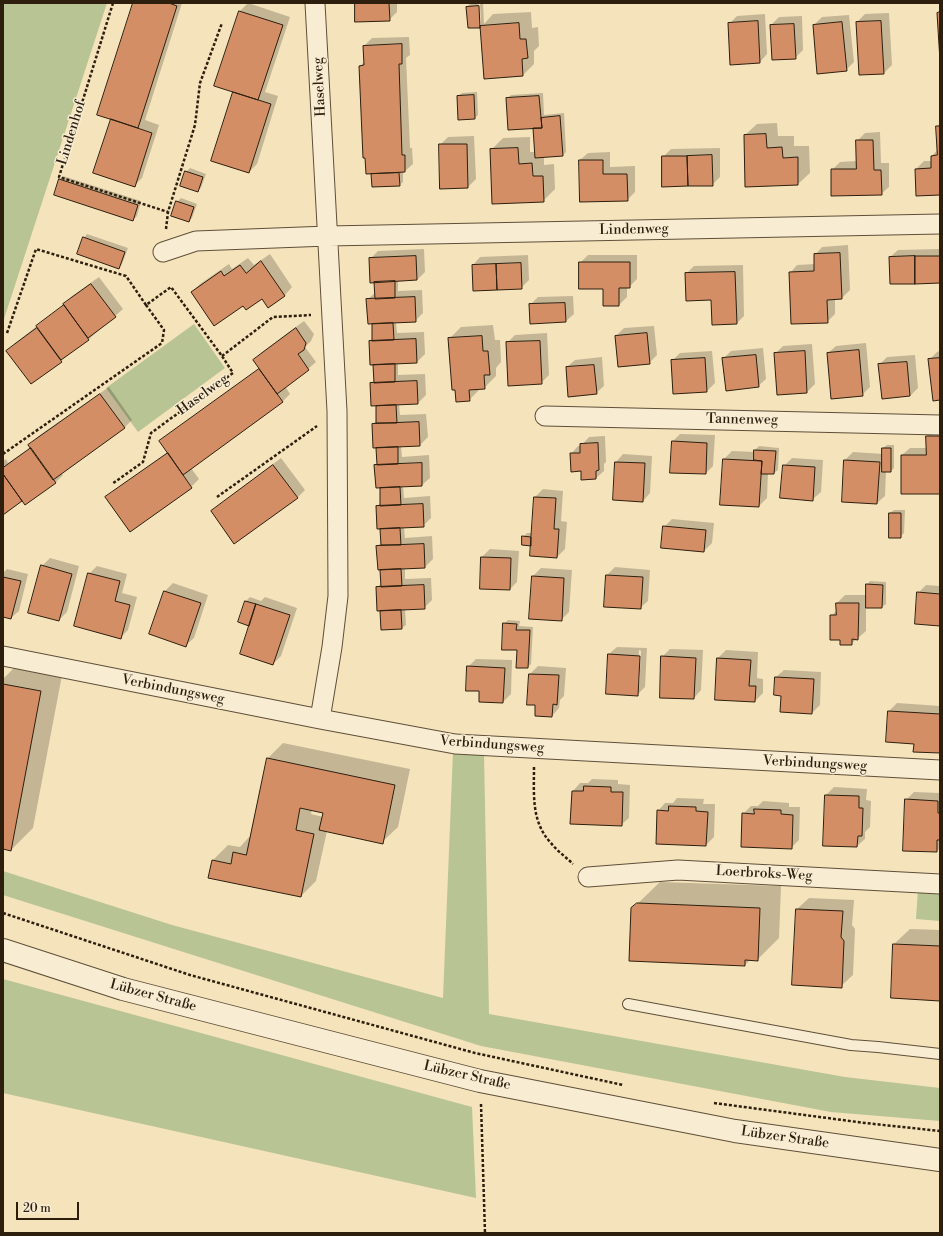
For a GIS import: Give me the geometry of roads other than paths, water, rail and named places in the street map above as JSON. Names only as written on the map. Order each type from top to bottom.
[{"type":"street","name":"Haselweg","points":[[315,3],[337,411],[338,596],[332,647],[320,720]]},
{"type":"street","name":"Lindenweg","points":[[328,236],[940,224]]},
{"type":"street","points":[[163,252],[196,241],[328,236]]},
{"type":"street","name":"Tannenweg","points":[[545,416],[940,425]]},
{"type":"street","name":"Verbindungsweg","points":[[3,656],[320,720],[455,744],[940,770]]},
{"type":"street","name":"Loerbroks-Weg","points":[[588,877],[678,870],[940,884]]},
{"type":"street","name":"Lübzer Straße","points":[[3,950],[123,989],[480,1081],[735,1131],[940,1160]]},
{"type":"lane","points":[[628,1004],[851,1045],[940,1054]]}]
